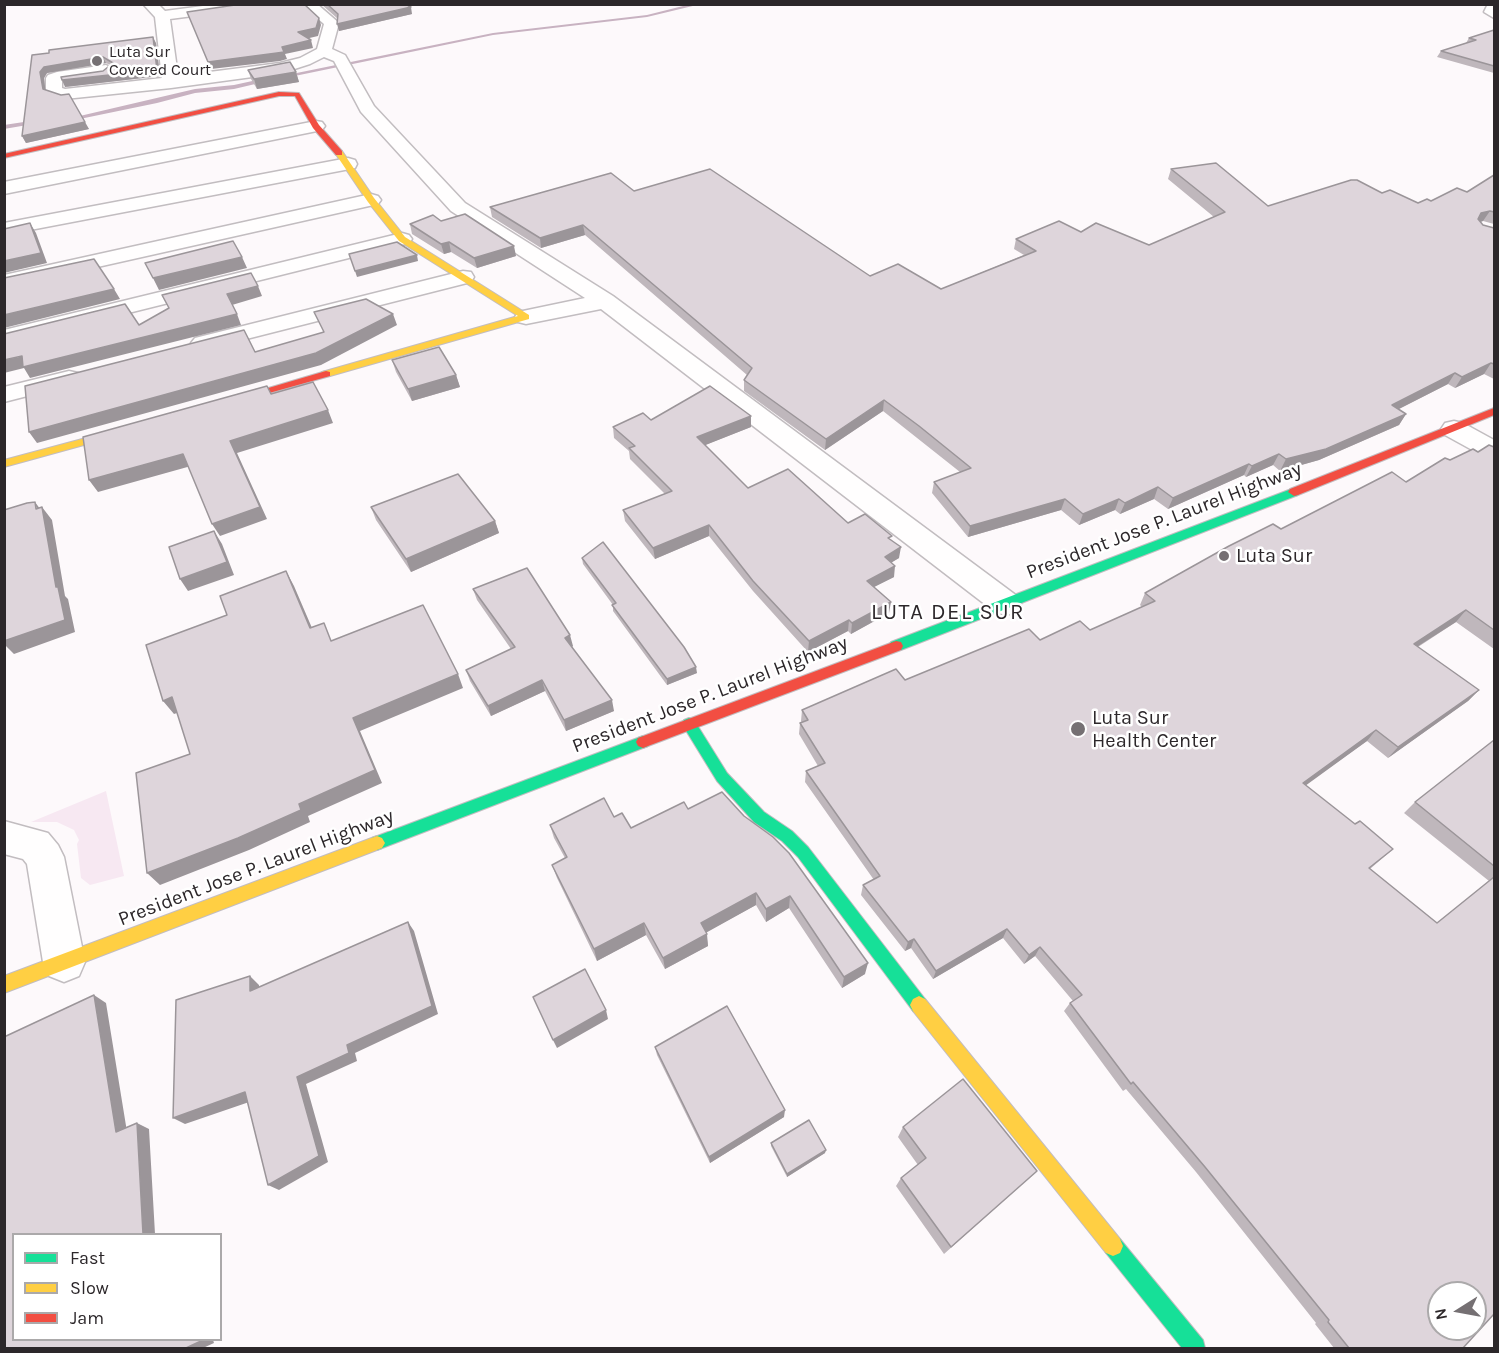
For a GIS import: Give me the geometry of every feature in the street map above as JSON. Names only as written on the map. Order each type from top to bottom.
[{"type":"main road","points":[[4,156],[279,94],[297,94],[315,126],[348,164],[371,200],[402,240],[526,318]]},
{"type":"main road","points":[[211,407],[526,318]]},
{"type":"main road","name":"President Jose P. Laurel Highway","points":[[4,985],[1006,604],[1454,429],[1494,411]]},
{"type":"main road","points":[[4,464],[142,426]]},
{"type":"main road","points":[[689,724],[722,777],[759,817],[787,836],[803,852],[885,963],[1195,1348]]},
{"type":"street","points":[[150,4],[162,16],[171,83]]},
{"type":"street","points":[[162,16],[254,4]]},
{"type":"street","points":[[106,70],[54,78],[54,91],[65,94],[171,83],[282,68],[305,61],[324,51],[332,24],[308,4]]},
{"type":"street","points":[[1494,6],[1491,12],[1494,14]]},
{"type":"street","points":[[324,51],[344,65],[368,108],[458,207],[605,301],[1006,604]]},
{"type":"street","points":[[4,188],[315,126]]},
{"type":"street","points":[[4,229],[348,164]]},
{"type":"street","points":[[4,282],[371,200]]},
{"type":"street","points":[[4,337],[402,240]]},
{"type":"street","points":[[177,350],[463,277]]},
{"type":"street","points":[[526,318],[605,301]]},
{"type":"street","points":[[4,395],[85,374]]},
{"type":"street","points":[[1454,429],[1494,451]]},
{"type":"street","points":[[4,837],[34,845],[45,858],[64,962]]},
{"type":"shaded area","points":[[106,791],[124,876],[90,885],[81,878],[77,844],[79,840],[74,830],[57,822],[31,822]]},
{"type":"building","points":[[242,4],[304,4],[319,18],[316,28],[298,32],[311,40],[282,47],[284,52],[208,62],[187,12]]},
{"type":"building","points":[[327,4],[405,4],[411,7],[337,24],[338,14]]},
{"type":"building","points":[[1494,30],[1494,66],[1441,51],[1476,40],[1469,38]]},
{"type":"building","points":[[153,37],[157,70],[62,80],[61,77],[103,71],[113,63],[103,57],[44,67],[40,72],[43,89],[61,95],[69,94],[85,122],[22,136],[32,55],[49,53],[49,50]]},
{"type":"building","points":[[290,62],[296,72],[254,79],[248,70]]},
{"type":"building","points":[[1216,163],[1268,206],[1351,180],[1357,180],[1382,193],[1390,190],[1418,203],[1427,199],[1431,201],[1457,188],[1467,192],[1494,175],[1494,212],[1481,213],[1478,219],[1483,225],[1494,228],[1494,364],[1491,363],[1462,377],[1455,373],[1392,405],[1406,414],[1326,449],[1286,459],[1279,454],[1252,466],[1249,464],[1173,498],[1158,487],[1125,503],[1119,499],[1083,514],[1065,499],[970,526],[934,482],[971,468],[884,400],[826,439],[744,380],[752,368],[583,225],[540,238],[490,207],[611,173],[634,191],[710,169],[870,276],[898,264],[941,289],[1036,251],[1016,239],[1059,221],[1081,232],[1096,223],[1149,245],[1225,212],[1171,169]]},
{"type":"building","points":[[465,214],[514,246],[474,258],[449,242],[441,244],[410,224],[433,215],[441,221]]},
{"type":"building","points":[[30,223],[41,253],[4,261],[4,229]]},
{"type":"building","points":[[233,241],[242,257],[153,278],[145,263]]},
{"type":"building","points":[[397,242],[417,255],[355,271],[349,254]]},
{"type":"building","points":[[94,259],[114,289],[4,315],[4,278]]},
{"type":"building","points":[[251,273],[258,286],[227,294],[237,314],[23,367],[22,356],[4,360],[4,334],[125,304],[139,325],[169,308],[162,295]]},
{"type":"building","points":[[366,299],[393,314],[316,353],[29,432],[25,386],[244,330],[255,352],[324,332],[314,312]]},
{"type":"building","points":[[439,347],[456,375],[408,389],[392,360]]},
{"type":"building","points":[[313,382],[328,410],[230,441],[260,507],[212,524],[183,454],[89,480],[83,437],[267,386],[271,394]]},
{"type":"building","points":[[710,386],[751,416],[697,437],[748,488],[788,469],[848,523],[865,514],[892,536],[888,538],[901,547],[885,557],[895,566],[867,581],[891,602],[852,623],[849,620],[809,641],[753,581],[709,525],[653,548],[623,510],[672,491],[629,448],[635,446],[613,427],[643,413],[651,420]]},
{"type":"building","points":[[1489,445],[1494,447],[1494,630],[1466,610],[1414,644],[1479,690],[1398,747],[1376,730],[1303,783],[1355,824],[1360,821],[1393,849],[1369,868],[1437,923],[1494,877],[1494,1314],[1487,1322],[1487,1281],[1427,1281],[1427,1341],[1469,1341],[1463,1348],[1349,1348],[1205,1167],[1133,1082],[1131,1084],[1070,1003],[1082,995],[1040,947],[1029,955],[1007,929],[936,971],[914,939],[908,942],[863,885],[880,876],[806,771],[825,763],[800,723],[808,720],[802,710],[896,669],[905,680],[1029,629],[1040,640],[1080,621],[1090,630],[1155,601],[1145,593],[1273,524],[1281,529],[1392,472],[1406,482],[1445,458],[1450,460],[1473,449],[1478,452]]},
{"type":"building","points":[[458,474],[495,521],[406,559],[371,507]]},
{"type":"building","points":[[35,502],[36,509],[42,507],[56,587],[58,587],[65,620],[4,641],[4,510]]},
{"type":"building","points":[[214,531],[227,562],[180,579],[169,547]]},
{"type":"building","points":[[603,542],[684,647],[696,667],[667,679],[612,605],[616,603],[582,558]]},
{"type":"building","points":[[527,568],[570,635],[565,638],[612,700],[564,720],[542,680],[488,706],[466,670],[515,647],[473,589]]},
{"type":"building","points":[[286,571],[310,628],[324,623],[331,641],[423,605],[458,674],[353,718],[375,770],[299,804],[301,810],[238,838],[147,873],[136,773],[190,754],[172,697],[163,701],[146,645],[227,615],[220,596]]},
{"type":"building","points":[[1494,740],[1494,866],[1415,802]]},
{"type":"building","points":[[722,792],[744,816],[773,837],[789,853],[868,963],[844,977],[790,896],[766,909],[756,893],[701,923],[707,934],[663,958],[644,923],[594,949],[552,865],[567,857],[550,825],[604,798],[614,817],[622,813],[631,828],[684,802],[688,809]]},
{"type":"building","points":[[408,922],[432,1006],[347,1045],[349,1053],[297,1077],[319,1156],[268,1185],[245,1092],[173,1118],[176,1000],[250,976],[250,991]]},
{"type":"building","points":[[585,969],[606,1010],[553,1040],[533,997]]},
{"type":"building","points":[[94,995],[116,1132],[137,1123],[143,1233],[12,1233],[12,1341],[201,1341],[186,1348],[4,1348],[4,1037]]},
{"type":"building","points":[[727,1006],[785,1110],[709,1157],[655,1047]]},
{"type":"building","points":[[963,1079],[1037,1171],[951,1247],[901,1178],[926,1158],[903,1127]]},
{"type":"building","points":[[809,1120],[826,1150],[787,1174],[771,1143]]},
{"type":"waterway","points":[[285,76],[493,34],[647,16],[699,4]]},
{"type":"waterway","points":[[70,119],[195,91],[234,87],[266,80]]},
{"type":"waterway","points":[[4,127],[37,122]]},
{"type":"traffic: fast","points":[[896,646],[1294,492]]},
{"type":"traffic: fast","points":[[689,724],[722,777],[759,817],[787,836],[803,852],[919,1005]]},
{"type":"traffic: fast","points":[[377,843],[643,742]]},
{"type":"traffic: fast","points":[[1113,1246],[1195,1348]]},
{"type":"traffic: slow","points":[[326,374],[526,317],[402,239],[371,200],[339,153]]},
{"type":"traffic: slow","points":[[4,464],[127,430]]},
{"type":"traffic: slow","points":[[4,985],[377,843]]},
{"type":"traffic: slow","points":[[919,1005],[1113,1246]]},
{"type":"traffic: jam","points":[[4,156],[279,94],[297,94],[316,126],[339,153]]},
{"type":"traffic: jam","points":[[226,402],[326,374]]},
{"type":"traffic: jam","points":[[1294,492],[1494,411]]},
{"type":"traffic: jam","points":[[643,742],[896,646]]},
{"type":"place","name":"Luta Sur Covered Court","points":[[97,61]]},
{"type":"place","name":"Luta Sur","points":[[1224,556]]},
{"type":"place","name":"Luta Sur Health Center","points":[[1078,729]]},
{"type":"district","name":"LUTA DEL SUR","points":[[948,613]]}]
